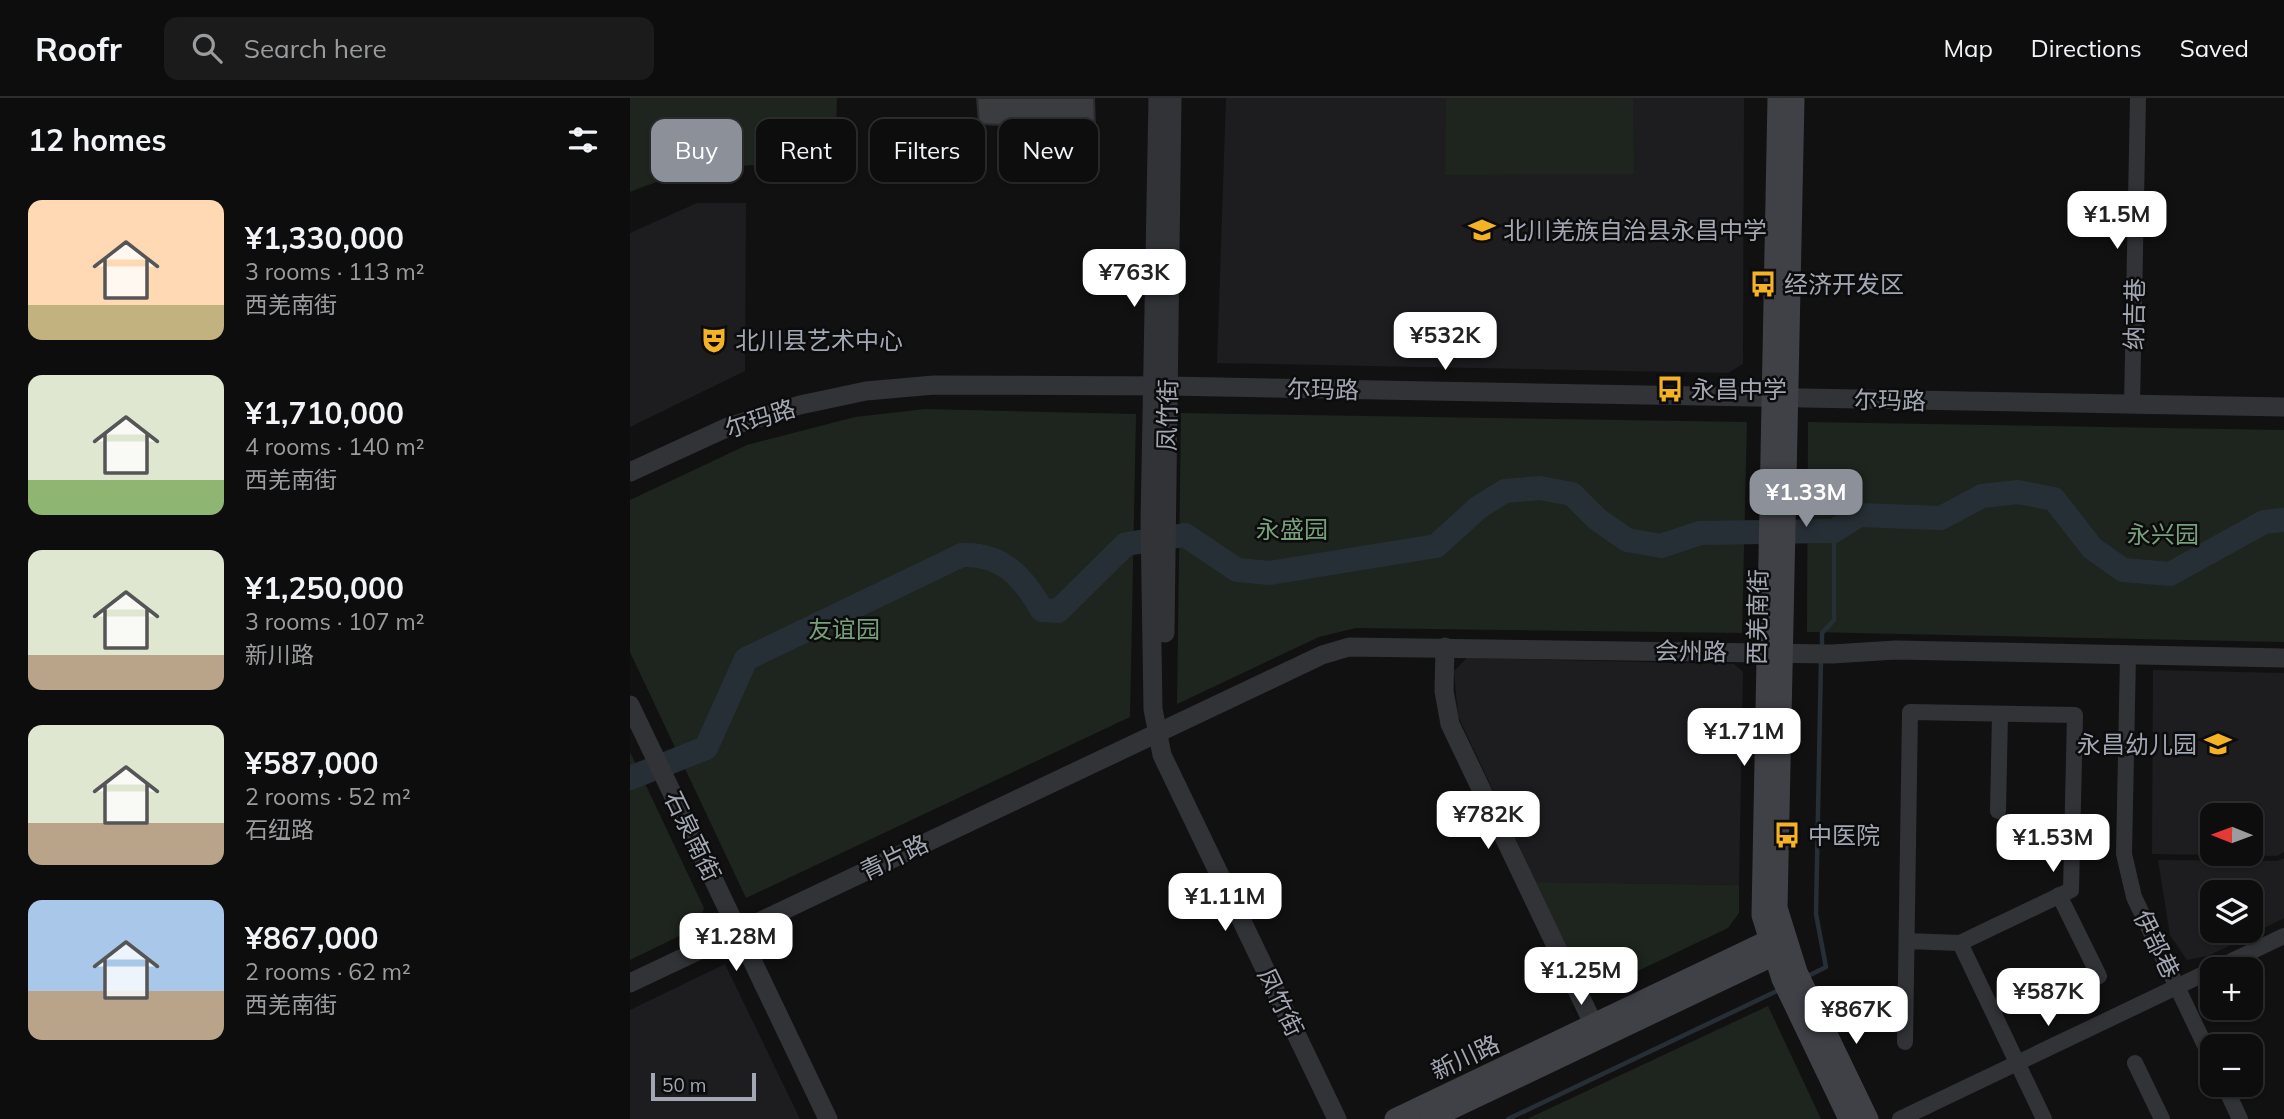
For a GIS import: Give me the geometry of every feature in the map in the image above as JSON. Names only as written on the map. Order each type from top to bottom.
[{"type":"main road","name":"西羌南街","points":[[1778,98],[1780,399],[1775,653],[1777,908],[1780,944],[1849,1119]]},
{"type":"main road","name":"西羌南街","points":[[1780,399],[1794,98]]},
{"type":"main road","name":"新川路","points":[[1395,1119],[1596,1031],[1780,944]]},
{"type":"main road","name":"西羌南街","points":[[1794,985],[1868,1119]]},
{"type":"main road","name":"新川路","points":[[1430,1119],[1596,1031]]},
{"type":"street","name":"凤竹街","points":[[1158,98],[1158,592],[1164,703],[1157,731],[1162,755],[1337,1119]]},
{"type":"street","name":"凤竹街","points":[[1160,386],[1172,98]]},
{"type":"street","name":"纳吉巷","points":[[2132,405],[2138,98]]},
{"type":"street","name":"尔玛路","points":[[630,472],[728,427],[800,405],[866,391],[969,385],[1160,386],[2284,407]]},
{"type":"street","name":"会州路","points":[[1157,731],[1336,650],[1363,646],[1832,654],[1896,650],[2284,658]]},
{"type":"street","points":[[1445,647],[1444,691],[1450,724],[1596,1031]]},
{"type":"street","name":"伊部巷","points":[[2128,655],[2124,854],[2127,876],[2134,897],[2200,1035]]},
{"type":"street","name":"石泉南街","points":[[630,705],[828,1119]]},
{"type":"street","points":[[1905,1042],[1910,712],[2075,715],[2071,890],[1960,943],[1907,941]]},
{"type":"street","points":[[1998,811],[2000,714]]},
{"type":"street","name":"青片路","points":[[630,984],[1157,731]]},
{"type":"street","points":[[2059,895],[2099,976]]},
{"type":"street","points":[[2240,957],[2284,936]]},
{"type":"street","points":[[1960,943],[2044,1119]]},
{"type":"street","points":[[1900,1119],[2200,976]]},
{"type":"street","points":[[2135,1063],[2162,1119]]},
{"type":"street","points":[[2230,1097],[2241,1119]]},
{"type":"shaded area","name":"北川羌族自治县永昌中学","points":[[1226,98],[1744,98],[1743,364],[1728,373],[1217,363]]},
{"type":"shaded area","points":[[697,203],[746,203],[745,371],[630,427],[630,233]]},
{"type":"shaded area","points":[[1467,658],[1734,664],[1743,672],[1739,885],[1536,882],[1458,716],[1454,671]]},
{"type":"shaded area","name":"永昌幼儿园","points":[[2153,670],[2284,673],[2284,852],[2277,856],[2263,856],[2263,803],[2200,803],[2200,855],[2152,854]]},
{"type":"shaded area","points":[[2284,858],[2284,918],[2263,928],[2263,880],[2200,880],[2200,943],[2234,943],[2208,956],[2187,960],[2170,935],[2158,860],[2200,860],[2200,866],[2263,866],[2263,861]]},
{"type":"shaded area","points":[[725,964],[800,1119],[630,1119],[630,1010]]},
{"type":"green space","points":[[630,98],[837,98],[836,119],[756,119],[756,165],[742,166],[742,119],[651,119],[651,182],[659,182],[630,192]]},
{"type":"green space","points":[[1446,98],[1633,98],[1634,174],[1445,175]]},
{"type":"green space","name":"友谊园","points":[[925,409],[1136,414],[1130,717],[746,898],[630,652],[630,500],[747,445],[855,417]]},
{"type":"green space","name":"永盛园","points":[[1181,413],[1747,422],[1742,633],[1356,628],[1319,637],[1177,704]]},
{"type":"green space","name":"永兴园","points":[[1808,422],[2284,430],[2284,642],[1807,632]]},
{"type":"green space","points":[[630,752],[704,908],[698,927],[630,960]]},
{"type":"green space","points":[[1536,882],[1739,885],[1739,913],[1728,928],[1600,989],[1586,987]]},
{"type":"green space","points":[[1768,1006],[1821,1119],[1527,1119]]},
{"type":"building","points":[[977,98],[1094,98],[1095,119],[999,119],[999,125],[985,124],[985,119],[979,119]]},
{"type":"waterway","points":[[630,778],[706,748],[746,659],[962,555],[976,555],[1000,563],[1019,578],[1042,610],[1058,611],[1126,544],[1185,535],[1237,570],[1270,573],[1436,546],[1479,507],[1505,491],[1540,488],[1572,494],[1597,519],[1627,540],[1661,546],[1700,533],[1834,531],[1859,515],[1941,518],[1982,496],[2018,492],[2054,499],[2092,548],[2123,570],[2170,574],[2264,522],[2284,520]]},
{"type":"waterway","points":[[1822,648],[1822,633],[1834,620],[1834,531]]},
{"type":"waterway","points":[[1806,977],[1826,967],[1816,914],[1821,660]]},
{"type":"waterway","points":[[1508,1119],[1779,990]]},
{"type":"place","name":"北川羌族自治县永昌中学","points":[[1482,230]]},
{"type":"place","name":"经济开发区","points":[[1763,284]]},
{"type":"place","name":"北川县艺术中心","points":[[714,340]]},
{"type":"place","name":"永昌中学","points":[[1670,389]]},
{"type":"place","name":"永昌幼儿园","points":[[2218,744]]},
{"type":"place","name":"中医院","points":[[1787,835]]}]
